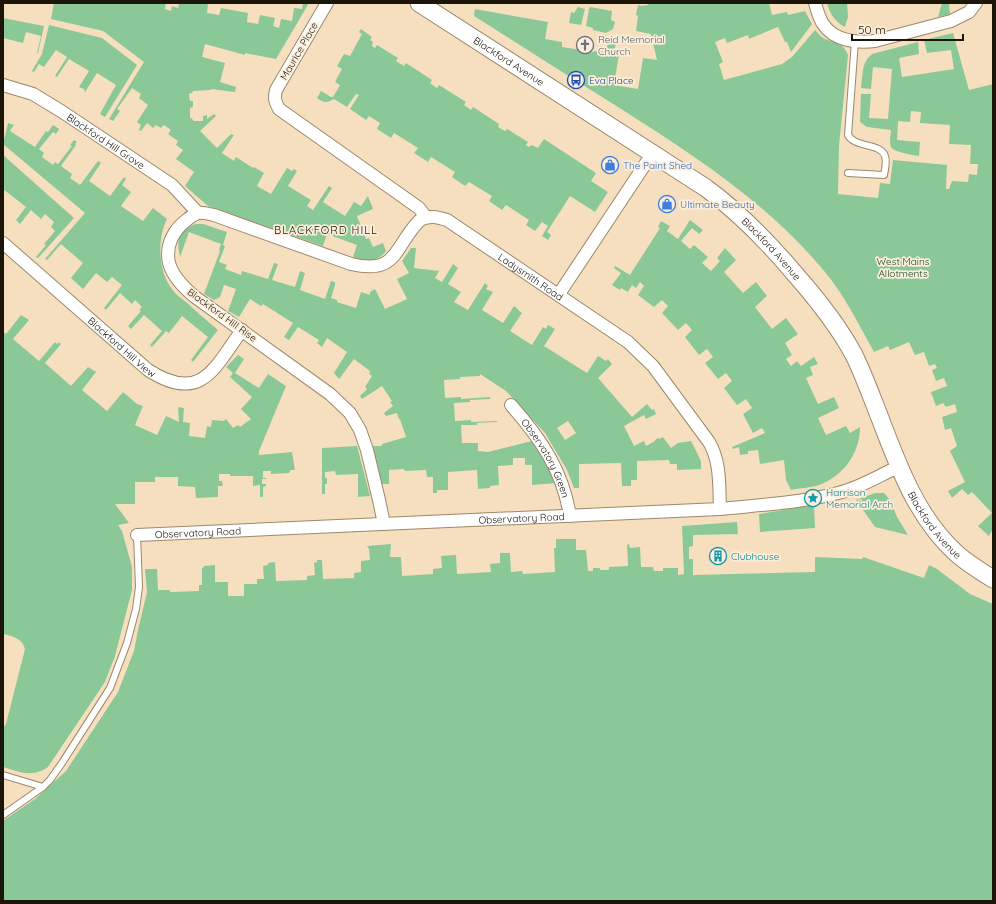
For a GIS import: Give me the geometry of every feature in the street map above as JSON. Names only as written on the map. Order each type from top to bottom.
[{"type":"street","name":"Maurice Place","points":[[327,3],[276,90],[276,104],[279,109],[419,208],[426,217]]},
{"type":"street","points":[[815,3],[823,25],[830,31],[845,39],[855,41],[875,41],[951,21],[969,12],[976,3]]},
{"type":"street","name":"Blackford Avenue","points":[[427,6],[706,188],[743,217],[768,242],[831,318],[853,354],[900,466],[927,519],[940,537],[955,553],[993,579]]},
{"type":"street","name":"Blackford Hill Grove","points":[[3,85],[33,94],[61,111],[172,185],[198,213]]},
{"type":"street","points":[[559,294],[652,154]]},
{"type":"street","points":[[198,213],[214,215],[351,264],[373,267],[390,260],[416,224],[426,217]]},
{"type":"street","name":"Blackford Hill Rise","points":[[198,213],[181,224],[172,236],[168,256],[171,267],[177,278],[189,292],[330,394],[350,413],[360,430],[367,450],[384,524]]},
{"type":"street","name":"Ladysmith Road","points":[[426,217],[433,216],[447,220],[559,294],[628,342],[647,359],[714,450],[717,464],[720,509]]},
{"type":"street","name":"Blackford Hill View","points":[[3,243],[148,370],[164,380],[180,384],[189,384],[205,378],[213,370],[242,330]]},
{"type":"street","name":"Observatory Green","points":[[511,405],[536,436],[552,461],[563,485],[570,516]]},
{"type":"street","name":"Observatory Road","points":[[137,535],[720,509],[782,503],[838,493],[860,485],[900,466]]},
{"type":"lane","points":[[848,173],[884,175],[886,158],[878,149],[853,141],[848,135],[855,41]]},
{"type":"lane","points":[[3,815],[43,787],[59,768],[110,688],[134,616],[139,587],[137,535]]},
{"type":"lane","points":[[3,775],[43,787]]},
{"type":"green space","points":[[54,3],[166,3],[165,9],[171,11],[172,6],[178,8],[179,3],[208,4],[207,13],[219,15],[221,8],[248,13],[247,22],[258,24],[260,15],[275,18],[273,26],[279,28],[281,19],[292,21],[294,8],[302,9],[303,3],[309,3],[276,59],[245,53],[245,55],[205,44],[202,57],[225,63],[220,82],[236,87],[235,92],[211,89],[193,91],[189,94],[190,101],[193,101],[193,107],[190,108],[190,117],[194,121],[203,121],[203,116],[207,115],[207,119],[214,114],[216,116],[200,131],[217,148],[231,134],[234,135],[222,153],[234,161],[236,157],[264,173],[257,186],[271,194],[287,168],[292,171],[294,169],[297,171],[288,186],[311,200],[307,206],[313,210],[329,186],[332,188],[323,202],[345,216],[354,202],[361,206],[368,196],[373,209],[357,216],[366,239],[369,238],[373,247],[383,243],[386,251],[379,258],[362,260],[353,257],[357,245],[327,234],[323,246],[208,206],[185,186],[194,172],[176,159],[183,150],[176,145],[178,141],[168,134],[171,130],[164,125],[161,128],[156,125],[153,128],[147,123],[141,131],[139,130],[141,125],[137,122],[148,105],[139,98],[141,94],[132,88],[117,109],[120,111],[113,121],[109,119],[144,62],[103,31],[51,19]]},
{"type":"green space","name":"West Mains Allotments","points":[[648,3],[769,3],[772,15],[787,12],[788,15],[805,11],[812,24],[791,52],[778,27],[749,39],[748,35],[727,43],[725,38],[715,42],[723,62],[719,64],[724,80],[782,64],[792,57],[815,30],[824,38],[839,44],[844,48],[848,55],[839,146],[838,194],[878,198],[880,183],[890,184],[893,160],[947,165],[946,189],[949,189],[952,181],[968,182],[969,174],[977,175],[978,164],[970,164],[971,145],[949,144],[950,125],[920,123],[921,112],[911,111],[910,122],[898,121],[897,140],[920,142],[919,156],[893,149],[890,143],[891,130],[867,127],[860,122],[861,94],[871,94],[869,118],[888,119],[892,69],[873,67],[871,89],[861,88],[864,65],[872,54],[918,42],[919,54],[899,58],[902,77],[954,69],[951,50],[927,53],[924,40],[953,33],[969,90],[993,84],[993,529],[989,536],[978,526],[992,513],[972,492],[968,495],[962,489],[952,498],[948,491],[965,482],[950,451],[957,446],[951,428],[945,430],[942,417],[957,412],[955,404],[946,407],[943,403],[936,406],[931,392],[947,386],[944,378],[936,381],[932,370],[937,368],[935,364],[929,366],[924,352],[915,355],[909,342],[890,350],[888,346],[874,352],[845,301],[825,272],[803,247],[754,202],[728,181],[674,143],[474,16],[475,9],[548,22],[545,39],[562,42],[562,47],[594,52],[606,52],[608,42],[616,43],[614,53],[619,54],[614,85],[638,89],[643,58],[657,60],[651,34],[636,31],[638,16],[636,15],[638,5],[648,5]]},
{"type":"green space","points":[[827,3],[847,3],[848,17],[845,27],[838,23],[833,17]]},
{"type":"green space","points":[[942,3],[949,3],[950,14],[938,17]]},
{"type":"green space","points":[[578,7],[585,9],[581,25],[569,23],[571,12],[574,13]]},
{"type":"green space","points":[[590,7],[612,11],[611,20],[615,22],[613,29],[606,33],[593,30],[593,28],[586,26]]},
{"type":"green space","points":[[3,18],[44,26],[38,53],[41,36],[26,32],[23,43],[3,38]]},
{"type":"green space","points":[[49,25],[102,38],[137,65],[105,117],[100,114],[116,85],[97,73],[85,92],[84,89],[79,87],[89,71],[69,59],[57,77],[55,76],[67,57],[56,50],[44,67],[39,64],[34,72],[32,71],[42,54]]},
{"type":"green space","points":[[361,29],[372,37],[370,40],[373,42],[372,46],[375,48],[377,45],[398,58],[396,61],[404,66],[406,63],[432,80],[430,83],[437,88],[439,85],[466,102],[464,105],[471,110],[473,107],[499,124],[498,127],[505,131],[507,129],[528,142],[526,145],[529,147],[532,145],[538,148],[544,139],[596,173],[591,181],[608,192],[595,212],[570,196],[547,232],[551,235],[548,240],[542,236],[548,226],[542,222],[535,231],[526,225],[529,220],[506,205],[502,210],[489,201],[492,196],[469,182],[465,186],[452,177],[455,172],[431,157],[428,162],[414,153],[418,148],[394,133],[391,138],[377,129],[380,123],[369,116],[366,120],[350,109],[359,95],[356,94],[347,107],[334,99],[326,102],[317,98],[321,91],[333,97],[340,85],[335,82],[342,69],[337,66],[344,54],[350,56],[362,34],[359,32]]},
{"type":"green space","points":[[8,123],[14,125],[10,131],[35,147],[46,131],[48,132],[53,125],[59,129],[56,134],[53,132],[39,149],[44,153],[42,157],[53,165],[55,162],[58,164],[72,146],[70,145],[74,140],[77,142],[75,144],[76,145],[61,166],[72,174],[70,178],[80,185],[98,161],[101,163],[89,181],[110,196],[124,177],[126,179],[122,185],[131,192],[121,206],[143,221],[153,208],[167,219],[160,245],[160,255],[167,282],[176,294],[218,330],[193,362],[191,360],[208,337],[182,316],[169,333],[166,331],[152,347],[150,345],[162,331],[144,315],[131,329],[128,326],[141,311],[139,310],[142,307],[135,300],[132,304],[120,293],[106,310],[104,308],[122,285],[112,277],[107,282],[96,273],[83,289],[71,278],[83,263],[61,244],[47,260],[45,259],[85,213],[3,144]]},
{"type":"green space","points":[[3,155],[74,218],[38,258],[36,257],[46,245],[44,244],[55,231],[51,227],[54,222],[45,214],[41,219],[31,210],[20,224],[16,220],[26,207],[3,189]]},
{"type":"green space","points":[[690,220],[703,230],[699,234],[692,228],[681,241],[690,249],[694,245],[708,257],[702,263],[711,271],[720,261],[717,258],[725,248],[736,260],[724,272],[743,293],[756,282],[767,296],[755,307],[772,329],[786,318],[798,334],[785,343],[792,355],[786,359],[791,366],[797,361],[801,366],[814,357],[818,364],[810,367],[813,375],[806,378],[818,404],[834,397],[839,408],[818,418],[826,435],[846,426],[850,433],[860,427],[857,446],[853,455],[843,470],[828,481],[816,486],[791,490],[786,480],[784,460],[760,464],[758,450],[748,451],[748,454],[740,455],[739,447],[733,449],[732,447],[765,433],[762,428],[753,433],[743,414],[752,408],[746,399],[737,405],[724,388],[732,381],[726,373],[718,379],[705,363],[713,357],[707,349],[699,355],[685,337],[692,330],[686,323],[678,330],[662,313],[668,306],[662,300],[654,307],[638,295],[644,286],[640,282],[636,288],[632,285],[628,292],[621,288],[620,290],[612,285],[621,273],[614,268],[615,266],[630,275],[660,228],[658,227],[661,221],[670,226],[667,231],[678,239]]},
{"type":"green space","points":[[203,224],[227,232],[223,245],[225,246],[219,262],[227,265],[225,269],[241,275],[242,271],[268,279],[274,263],[278,264],[272,280],[295,287],[300,271],[305,273],[300,290],[325,299],[331,281],[335,282],[331,298],[337,300],[337,302],[356,308],[361,292],[370,295],[370,292],[375,289],[385,309],[407,299],[397,279],[409,273],[402,261],[411,248],[416,248],[414,268],[439,271],[435,278],[442,282],[453,264],[458,268],[448,284],[461,292],[454,302],[468,310],[485,283],[488,286],[486,289],[493,292],[482,310],[503,323],[514,306],[522,313],[510,331],[532,345],[543,327],[546,329],[548,325],[555,329],[544,346],[587,373],[598,356],[606,361],[608,359],[612,364],[598,378],[632,417],[647,404],[652,410],[654,409],[656,414],[646,419],[644,415],[624,426],[634,446],[644,441],[646,446],[658,438],[663,437],[671,448],[678,443],[691,441],[701,461],[701,469],[677,470],[677,464],[670,464],[669,460],[637,461],[637,480],[631,480],[631,486],[622,486],[621,463],[579,464],[579,488],[574,488],[567,470],[545,433],[506,391],[480,374],[480,376],[460,377],[460,379],[444,380],[445,398],[461,397],[461,399],[490,397],[490,399],[470,400],[470,402],[454,403],[455,421],[497,421],[477,423],[477,425],[461,425],[462,443],[478,443],[478,451],[488,452],[532,441],[550,468],[557,483],[532,485],[532,465],[525,465],[525,458],[513,458],[513,465],[498,466],[499,485],[490,486],[490,488],[478,489],[477,470],[448,472],[448,490],[437,490],[437,493],[433,493],[433,477],[427,477],[426,470],[389,470],[389,484],[381,484],[372,446],[382,446],[382,444],[406,437],[397,413],[386,416],[384,413],[393,406],[390,402],[392,401],[382,386],[362,399],[360,396],[367,389],[365,387],[372,376],[369,374],[370,371],[354,359],[339,379],[334,373],[347,352],[327,338],[322,347],[317,343],[319,340],[298,327],[289,340],[284,337],[293,323],[263,304],[261,306],[250,299],[239,317],[228,311],[236,289],[224,285],[220,297],[214,300],[204,294],[220,251],[221,244],[189,232],[180,257],[178,246],[180,236],[190,226]],"holes":[[[568,421],[576,433],[565,440],[557,428]]]},
{"type":"green space","points":[[21,315],[29,320],[13,339],[39,361],[55,342],[57,344],[59,342],[61,344],[45,363],[71,386],[88,367],[96,372],[82,390],[107,411],[123,392],[137,404],[143,406],[135,425],[157,435],[166,416],[179,422],[178,407],[184,408],[183,422],[190,423],[189,436],[205,438],[207,426],[211,427],[212,420],[224,421],[226,419],[233,428],[238,425],[240,427],[251,419],[241,409],[252,397],[230,377],[233,373],[226,367],[238,355],[244,359],[235,373],[259,388],[268,374],[286,386],[259,451],[259,455],[292,452],[295,470],[291,470],[289,473],[271,474],[271,471],[263,471],[263,478],[266,479],[262,479],[262,484],[266,484],[266,486],[263,487],[263,497],[260,497],[260,485],[253,486],[253,476],[230,476],[230,474],[219,474],[219,481],[222,481],[223,486],[218,486],[218,497],[196,498],[195,487],[178,486],[178,477],[155,477],[155,482],[135,482],[135,504],[115,504],[129,523],[118,525],[122,531],[132,567],[132,590],[115,656],[105,682],[48,767],[31,773],[20,772],[3,767],[3,728],[6,724],[25,649],[22,642],[14,637],[3,634],[3,332],[6,334]]},
{"type":"green space","points":[[357,446],[370,496],[358,497],[358,474],[336,475],[335,471],[325,472],[327,484],[325,484],[325,494],[322,494],[322,448]]},
{"type":"green space","points":[[875,493],[884,493],[890,500],[897,517],[908,535],[875,527],[856,500]]},
{"type":"green space","points":[[814,505],[815,528],[760,532],[759,514]]},
{"type":"green space","points":[[737,522],[738,534],[693,535],[693,546],[689,547],[689,559],[693,559],[693,575],[815,572],[815,557],[862,559],[863,557],[924,578],[929,565],[937,569],[970,594],[993,604],[993,901],[3,901],[4,820],[35,799],[66,771],[118,692],[134,651],[147,592],[145,569],[157,569],[158,590],[170,590],[170,592],[199,591],[199,585],[202,585],[202,568],[204,566],[215,565],[215,582],[228,582],[228,596],[244,596],[244,584],[257,584],[257,579],[264,579],[263,566],[268,565],[268,563],[275,562],[276,581],[307,580],[307,576],[315,575],[314,563],[317,562],[317,560],[322,560],[323,579],[354,578],[354,573],[361,572],[361,561],[370,560],[369,549],[367,546],[391,544],[390,557],[401,557],[402,576],[433,574],[433,569],[442,568],[441,556],[456,555],[457,574],[491,572],[490,564],[500,563],[500,553],[510,553],[511,572],[522,571],[523,574],[555,572],[554,548],[556,548],[556,539],[576,539],[576,550],[586,550],[588,571],[593,571],[593,568],[609,570],[609,567],[628,566],[627,545],[629,544],[630,548],[640,547],[641,567],[653,567],[654,571],[663,571],[663,568],[678,568],[678,575],[684,574],[682,526]]},
{"type":"place","name":"Reid Memorial Church","points":[[585,45]]},
{"type":"place","name":"Eva Place","points":[[576,80]]},
{"type":"place","name":"The Paint Shed","points":[[610,165]]},
{"type":"place","name":"Ultimate Beauty","points":[[667,204]]},
{"type":"place","name":"Harrison Memorial Arch","points":[[813,498]]},
{"type":"place","name":"Clubhouse","points":[[718,556]]},
{"type":"district","name":"BLACKFORD HILL","points":[[326,230]]}]
